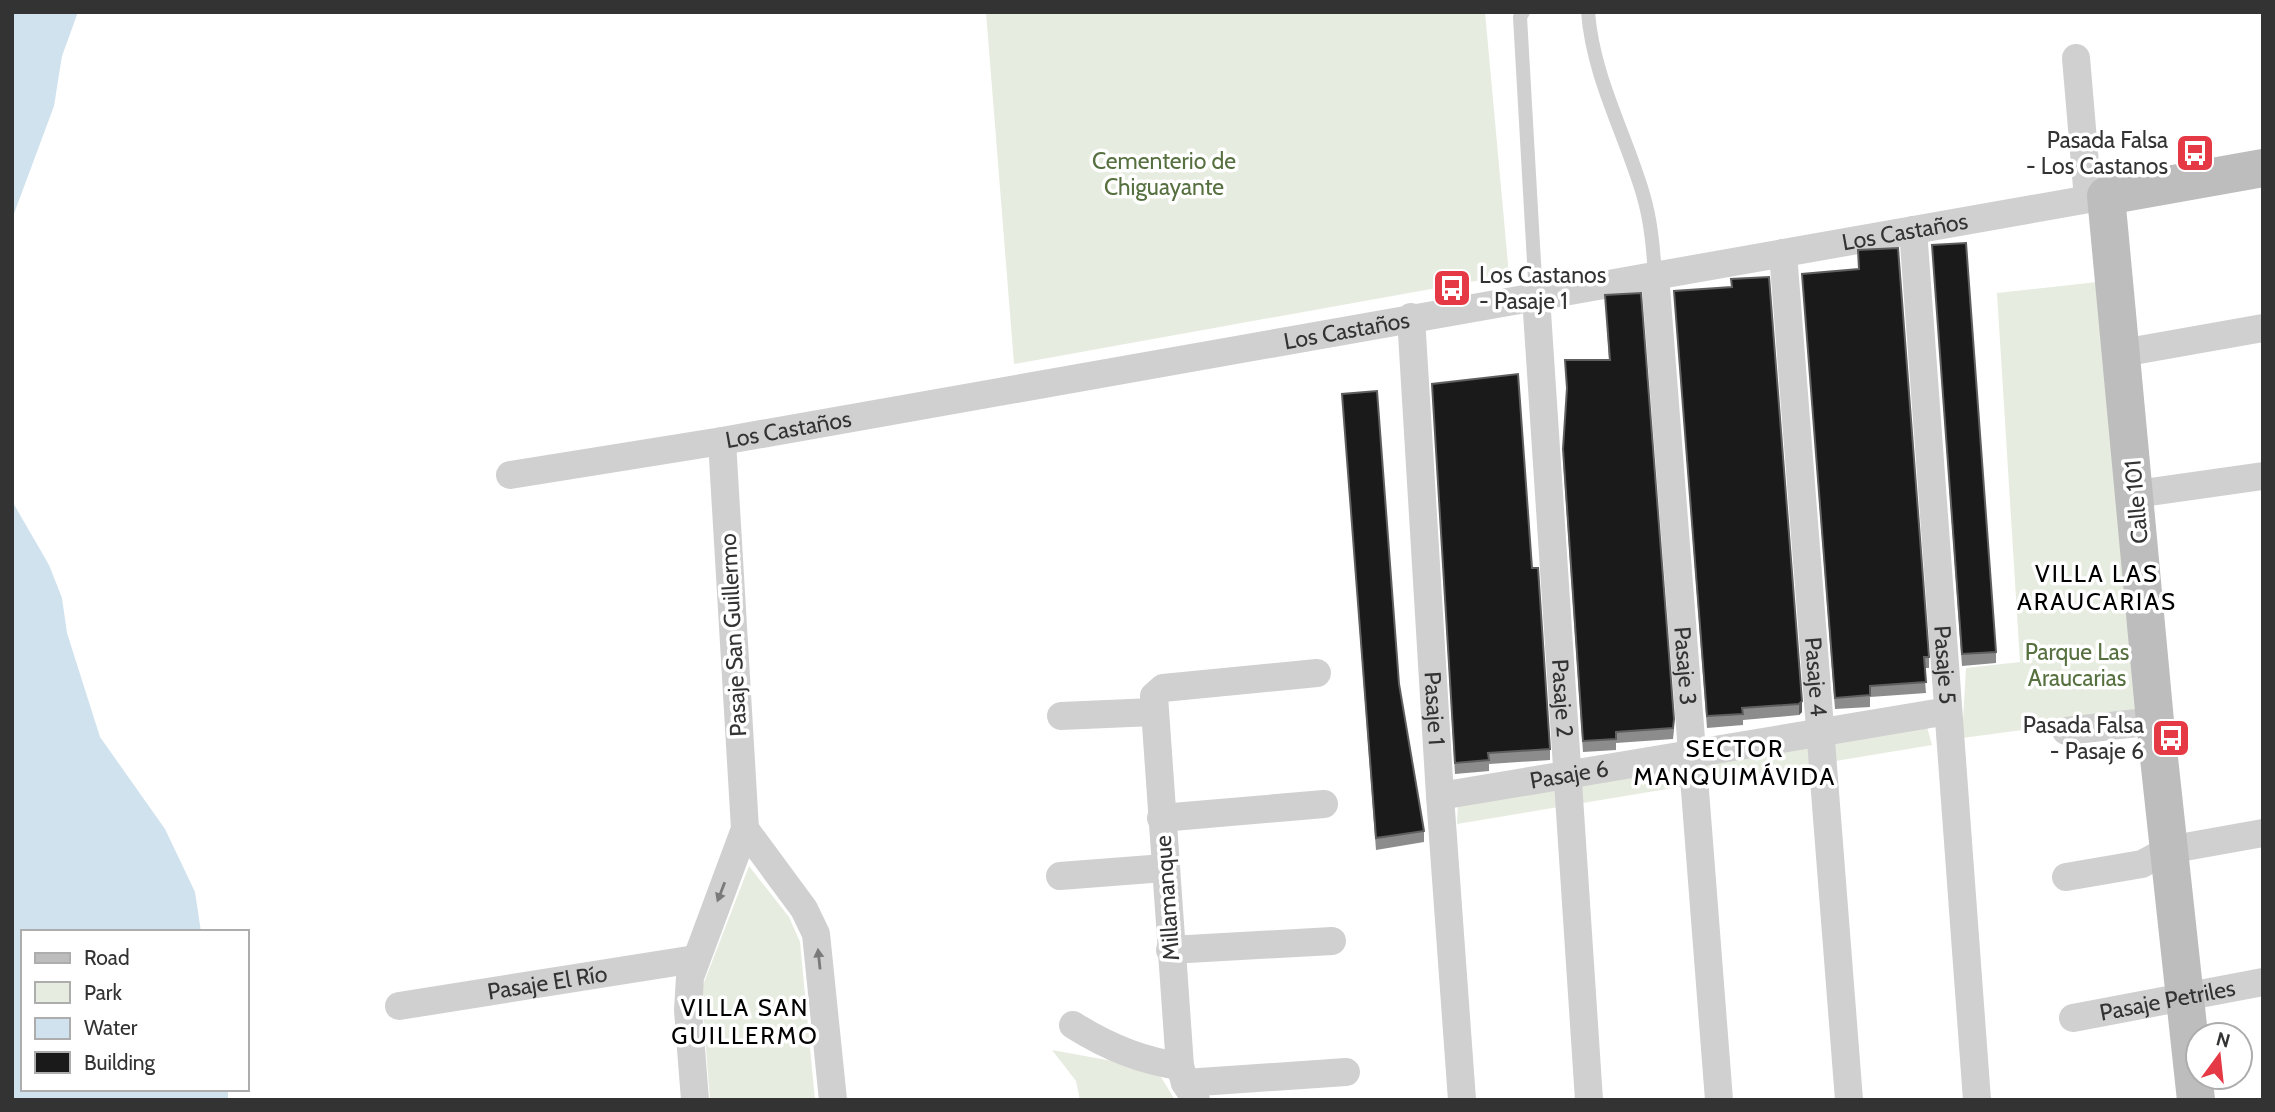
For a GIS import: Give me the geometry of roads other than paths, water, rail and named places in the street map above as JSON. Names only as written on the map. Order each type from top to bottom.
[{"type":"street","points":[[2076,58],[2097,197]]},
{"type":"street","name":"Los Castaños","points":[[510,475],[722,441],[2263,168]]},
{"type":"street","name":"Calle 101","points":[[2097,197],[2122,353],[2155,721],[2196,1100]]},
{"type":"street","name":"Pasaje 5","points":[[1913,230],[1976,1100]]},
{"type":"street","name":"Pasaje 4","points":[[1783,253],[1849,1100]]},
{"type":"street","name":"Pasaje 3","points":[[1655,275],[1719,1100]]},
{"type":"street","name":"Pasaje 2","points":[[1536,297],[1589,1100]]},
{"type":"street","name":"Pasaje 1","points":[[1411,317],[1440,796],[1462,1100]]},
{"type":"street","points":[[2122,353],[2263,328]]},
{"type":"street","name":"Pasaje San Guillermo","points":[[695,1100],[688,990],[695,959],[745,829],[722,441]]},
{"type":"street","points":[[2136,494],[2263,476]]},
{"type":"street","points":[[1061,716],[1155,702],[1163,688],[1317,673]]},
{"type":"street","name":"Millamanque","points":[[1155,702],[1170,950],[1187,1083]]},
{"type":"street","name":"Pasaje 6","points":[[1440,796],[1948,711]]},
{"type":"street","points":[[2066,731],[2155,721]]},
{"type":"street","points":[[1161,818],[1324,804]]},
{"type":"street","points":[[745,829],[804,908],[816,933],[833,1100]]},
{"type":"street","points":[[2066,877],[2142,864],[2168,850],[2263,834]]},
{"type":"street","points":[[1060,876],[1164,868]]},
{"type":"street","points":[[1170,950],[1332,941]]},
{"type":"street","name":"Pasaje El Río","points":[[399,1006],[695,959]]},
{"type":"street","name":"Pasaje Petriles","points":[[2073,1018],[2263,982]]},
{"type":"street","points":[[1073,1025],[1187,1083],[1346,1072]]},
{"type":"lane","points":[[1522,12],[1520,17],[1536,297]]},
{"type":"lane","points":[[1588,12],[1590,36],[1600,75],[1648,214],[1655,275]]},
{"type":"water","points":[[12,12],[78,12],[62,56],[54,106],[12,219]]},
{"type":"water","points":[[12,501],[49,565],[62,598],[67,633],[100,737],[165,829],[195,892],[201,930],[21,930],[21,1091],[228,1091],[228,1100],[12,1100]]},
{"type":"place","name":"Pasada Falsa - Los Castanos","points":[[2195,153]]},
{"type":"place","name":"Los Castanos - Pasaje 1","points":[[1452,288]]},
{"type":"place","name":"Pasada Falsa - Pasaje 6","points":[[2171,738]]},
{"type":"district","name":"VILLA LAS ARAUCARIAS","points":[[2097,588]]},
{"type":"district","name":"SECTOR MANQUIMÁVIDA","points":[[1735,763]]},
{"type":"district","name":"VILLA SAN GUILLERMO","points":[[745,1022]]},
{"type":"park label","name":"Cementerio de Chiguayante","points":[[1164,174]]},
{"type":"park label","name":"Parque Las Araucarias","points":[[2077,665]]}]
